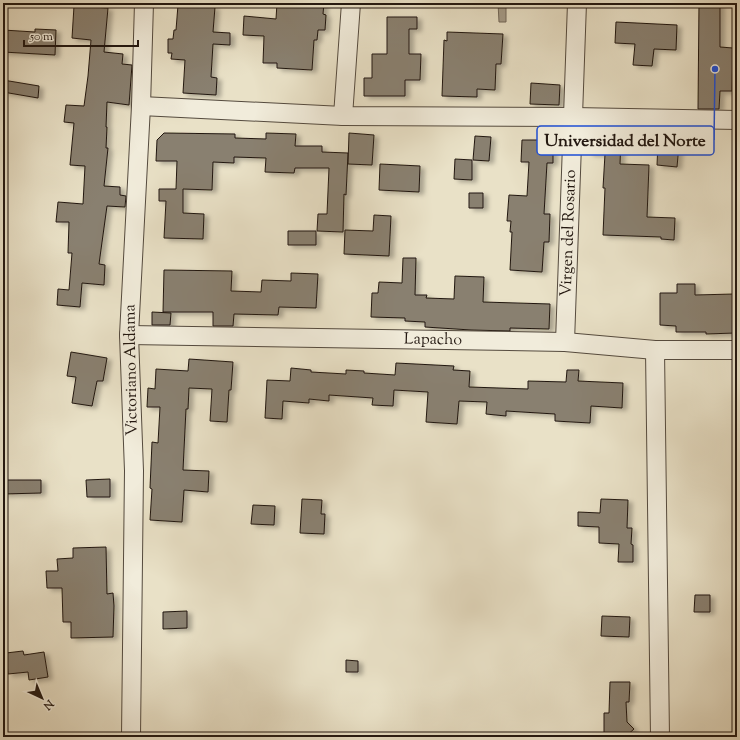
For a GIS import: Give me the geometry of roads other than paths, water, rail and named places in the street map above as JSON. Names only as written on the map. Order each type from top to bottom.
[{"type":"street","name":"Victoriano Aldama","points":[[131,737],[134,472],[129,335],[141,106],[144,3]]},
{"type":"street","points":[[343,116],[351,3]]},
{"type":"street","name":"Virgen del Rosario","points":[[565,342],[577,3]]},
{"type":"street","points":[[141,106],[343,116],[574,117],[737,120]]},
{"type":"street","name":"Lapacho","points":[[129,335],[565,342],[655,350],[737,350]]},
{"type":"street","points":[[655,350],[660,737]]},
{"type":"place","name":"Universidad del Norte","points":[[715,69]]}]
